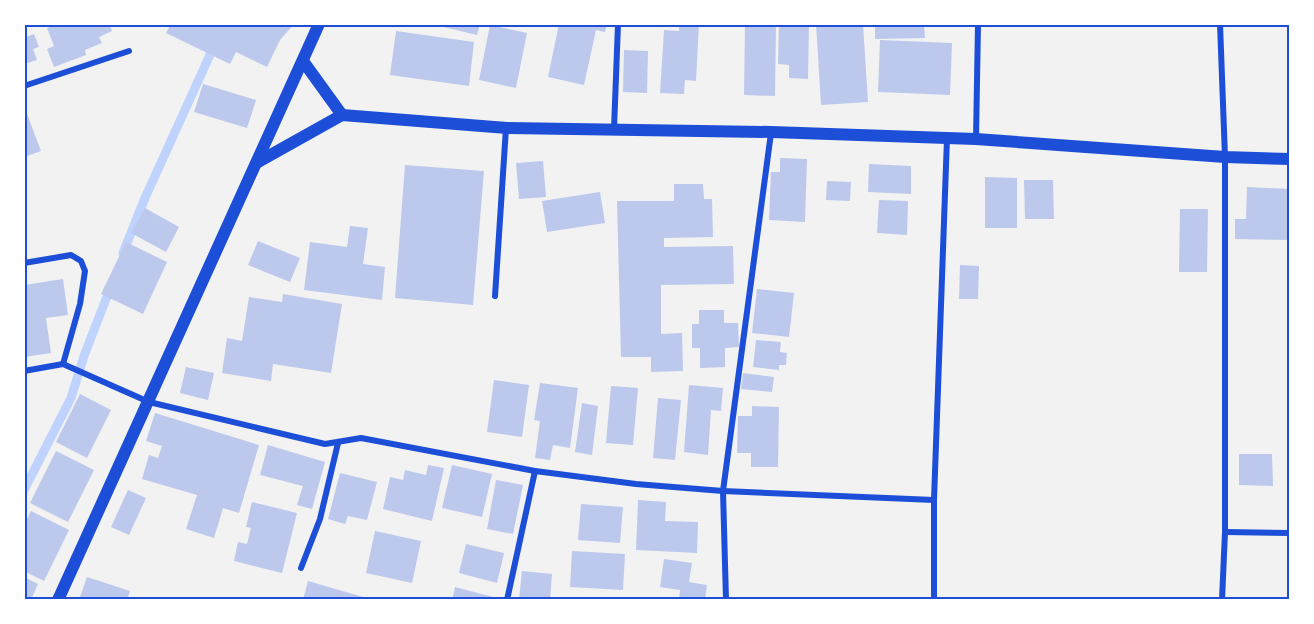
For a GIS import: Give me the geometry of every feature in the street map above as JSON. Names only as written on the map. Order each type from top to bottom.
[{"type":"main road","points":[[58,600],[319,24]]},
{"type":"main road","points":[[303,61],[342,115]]},
{"type":"main road","points":[[258,162],[342,115],[507,128],[771,132],[976,139],[1225,157],[1290,159]]},
{"type":"street","points":[[614,129],[618,24]]},
{"type":"street","points":[[976,139],[978,24]]},
{"type":"street","points":[[1220,24],[1225,157],[1225,532],[1222,600]]},
{"type":"street","points":[[24,86],[129,51]]},
{"type":"street","points":[[495,296],[507,128]]},
{"type":"street","points":[[726,600],[723,491],[771,132]]},
{"type":"street","points":[[934,600],[934,500],[947,138]]},
{"type":"street","points":[[24,263],[71,255],[81,261],[84,271],[80,304],[66,366]]},
{"type":"street","points":[[24,370],[66,366],[149,402],[325,444],[361,438],[535,471],[636,484],[723,491],[934,500]]},
{"type":"street","points":[[301,568],[320,519],[338,443]]},
{"type":"street","points":[[507,600],[535,471]]},
{"type":"street","points":[[1225,532],[1290,532]]},
{"type":"building","points":[[57,24],[109,24],[112,31],[99,37],[102,43],[85,50],[86,55],[54,67],[47,49],[54,46],[47,28]]},
{"type":"building","points":[[171,24],[294,24],[280,40],[267,67],[236,52],[230,64],[166,33]]},
{"type":"building","points":[[431,24],[480,24],[477,35]]},
{"type":"building","points":[[559,24],[607,24],[605,32],[596,30],[584,85],[548,77]]},
{"type":"building","points":[[679,24],[699,24],[696,81],[685,80],[684,94],[660,93],[664,30],[679,31]]},
{"type":"building","points":[[745,24],[776,24],[775,96],[744,95]]},
{"type":"building","points":[[779,24],[809,24],[808,79],[789,78],[789,65],[778,64]]},
{"type":"building","points":[[816,24],[863,24],[868,102],[821,105]]},
{"type":"building","points":[[875,24],[924,24],[925,38],[875,39]]},
{"type":"building","points":[[490,25],[527,33],[516,88],[479,80]]},
{"type":"building","points":[[396,31],[474,42],[469,86],[390,75]]},
{"type":"building","points":[[34,34],[39,47],[33,49],[37,60],[24,64],[24,38]]},
{"type":"building","points":[[880,40],[952,43],[950,95],[878,92]]},
{"type":"building","points":[[624,50],[648,51],[647,93],[623,92]]},
{"type":"building","points":[[203,84],[256,100],[247,128],[194,112]]},
{"type":"building","points":[[24,106],[41,151],[24,157]]},
{"type":"building","points":[[780,158],[807,159],[805,222],[769,220],[771,172],[780,172]]},
{"type":"building","points":[[543,161],[546,197],[519,199],[516,163]]},
{"type":"building","points":[[869,164],[911,166],[911,194],[868,192]]},
{"type":"building","points":[[405,165],[484,171],[473,305],[395,298]]},
{"type":"building","points":[[985,177],[1017,178],[1017,228],[985,228]]},
{"type":"building","points":[[1024,180],[1053,180],[1054,219],[1025,219]]},
{"type":"building","points":[[827,181],[851,182],[850,201],[826,200]]},
{"type":"building","points":[[674,184],[703,184],[704,199],[712,199],[713,237],[664,238],[664,247],[733,246],[734,284],[661,285],[661,334],[682,333],[683,371],[651,372],[651,357],[621,357],[617,201],[674,201]]},
{"type":"building","points":[[1247,187],[1290,189],[1290,240],[1235,239],[1235,219],[1246,219]]},
{"type":"building","points":[[600,192],[605,223],[547,232],[542,201]]},
{"type":"building","points":[[879,200],[908,201],[907,235],[877,233]]},
{"type":"building","points":[[145,208],[179,227],[166,252],[131,233]]},
{"type":"building","points":[[1180,209],[1208,209],[1207,272],[1179,272]]},
{"type":"building","points":[[350,226],[368,228],[363,264],[385,267],[382,300],[304,290],[310,242],[347,247]]},
{"type":"building","points":[[258,241],[300,258],[290,282],[248,265]]},
{"type":"building","points":[[126,242],[167,262],[143,314],[101,294]]},
{"type":"building","points":[[960,265],[979,266],[978,299],[959,299]]},
{"type":"building","points":[[63,279],[68,315],[46,318],[51,353],[24,357],[24,285]]},
{"type":"building","points":[[757,289],[794,293],[789,337],[752,333]]},
{"type":"building","points":[[283,294],[342,304],[331,373],[273,364],[271,381],[222,373],[227,338],[242,341],[249,297],[282,302]]},
{"type":"building","points":[[699,310],[724,310],[724,323],[738,323],[739,347],[725,348],[725,367],[700,368],[700,348],[692,348],[692,324],[699,324]]},
{"type":"building","points":[[756,340],[781,342],[780,352],[787,353],[786,365],[779,365],[779,370],[753,367]]},
{"type":"building","points":[[186,367],[214,373],[208,400],[180,393]]},
{"type":"building","points":[[743,373],[774,377],[772,392],[741,389]]},
{"type":"building","points":[[494,380],[529,385],[522,437],[487,432]]},
{"type":"building","points":[[540,383],[578,388],[570,448],[553,445],[550,460],[535,458],[540,421],[534,420]]},
{"type":"building","points":[[689,385],[723,388],[721,411],[711,410],[708,455],[684,452]]},
{"type":"building","points":[[611,386],[638,388],[633,445],[606,443]]},
{"type":"building","points":[[80,394],[111,410],[87,458],[56,442]]},
{"type":"building","points":[[658,398],[681,400],[675,460],[653,458]]},
{"type":"building","points":[[582,403],[598,406],[592,455],[575,452]]},
{"type":"building","points":[[752,406],[779,407],[778,467],[751,467],[751,453],[737,453],[738,416],[752,416]]},
{"type":"building","points":[[155,413],[259,445],[239,513],[223,508],[214,538],[186,529],[197,495],[142,479],[149,455],[158,458],[162,446],[146,441]]},
{"type":"building","points":[[268,445],[325,462],[312,509],[297,505],[303,486],[260,475]]},
{"type":"building","points":[[56,451],[94,470],[68,522],[30,503]]},
{"type":"building","points":[[1239,454],[1272,454],[1273,486],[1239,485]]},
{"type":"building","points":[[428,465],[444,468],[432,521],[383,509],[390,477],[403,480],[405,470],[426,475]]},
{"type":"building","points":[[452,465],[492,474],[482,517],[442,508]]},
{"type":"building","points":[[340,473],[377,482],[367,520],[348,516],[345,524],[328,519]]},
{"type":"building","points":[[496,480],[523,485],[513,534],[487,529]]},
{"type":"building","points":[[128,490],[146,498],[129,535],[111,527]]},
{"type":"building","points":[[638,500],[666,502],[665,521],[698,522],[697,553],[636,550]]},
{"type":"building","points":[[252,502],[297,513],[282,573],[234,561],[238,542],[247,544],[251,528],[246,527]]},
{"type":"building","points":[[581,504],[623,507],[620,543],[578,540]]},
{"type":"building","points":[[31,511],[69,530],[44,581],[24,571],[24,525]]},
{"type":"building","points":[[375,531],[421,541],[412,583],[366,573]]},
{"type":"building","points":[[466,544],[504,553],[497,583],[459,573]]},
{"type":"building","points":[[572,551],[625,554],[623,590],[570,587]]},
{"type":"building","points":[[664,559],[692,563],[689,582],[707,585],[705,600],[679,600],[680,590],[660,587]]},
{"type":"building","points":[[522,571],[552,574],[550,600],[519,600]]},
{"type":"building","points":[[24,577],[38,584],[31,600],[24,600]]},
{"type":"building","points":[[87,577],[130,591],[127,600],[79,600]]},
{"type":"building","points":[[308,581],[370,599],[370,600],[303,600]]},
{"type":"building","points":[[455,587],[497,598],[496,600],[452,600]]},
{"type":"waterway","points":[[123,253],[145,198],[224,24]]},
{"type":"waterway","points":[[24,490],[71,398],[84,356],[111,286]]}]
